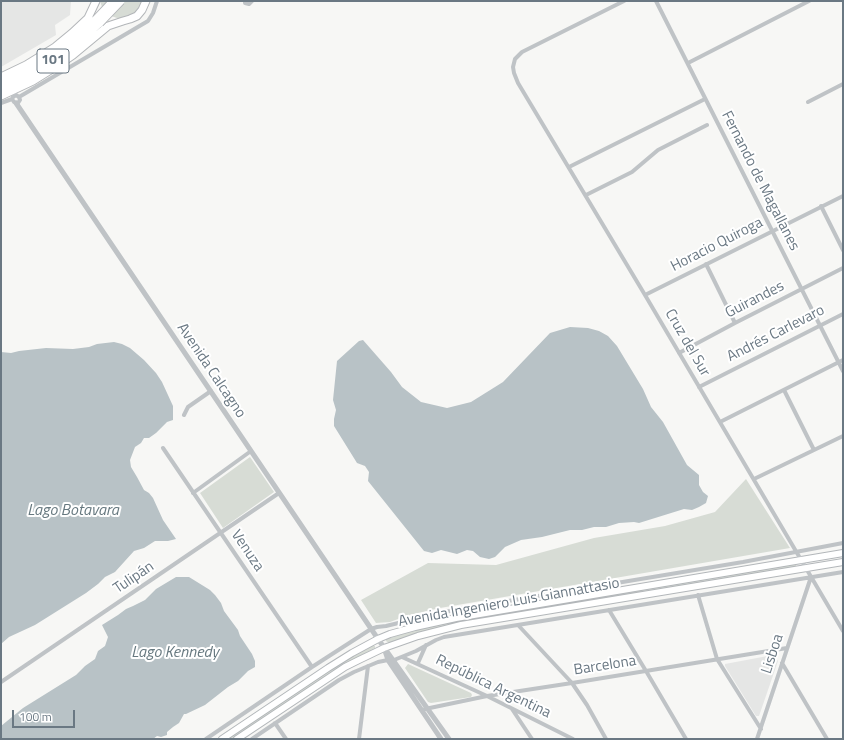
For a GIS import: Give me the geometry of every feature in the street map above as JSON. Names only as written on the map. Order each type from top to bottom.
[{"type":"highway","points":[[97,1],[99,7],[105,15],[113,20],[123,21]]},
{"type":"highway","points":[[1,77],[26,65],[54,47],[72,33],[88,18],[97,1]]},
{"type":"highway","name":"101","points":[[1,89],[25,78],[52,62],[77,44],[98,21],[113,1]]},
{"type":"highway","name":"101","points":[[1,83],[20,74],[46,58],[98,21],[121,1]]},
{"type":"highway","points":[[1,96],[33,81],[57,66],[73,55],[108,26],[137,16],[146,2]]},
{"type":"main road","name":"Avenida Ingeniero Luis Giannattasio","points":[[222,739],[352,653],[390,634],[456,618],[843,553]]},
{"type":"main road","name":"Avenida Ingeniero Luis Giannattasio","points":[[237,739],[345,667],[384,648],[418,636],[461,626],[843,562]]},
{"type":"street","points":[[245,1],[245,3],[249,4],[252,1]]},
{"type":"street","name":"Cruz del Sur","points":[[624,1],[522,52],[515,59],[513,67],[514,73],[518,83],[843,631]]},
{"type":"street","name":"Fernando de Magallanes","points":[[656,1],[802,290],[841,361],[843,371]]},
{"type":"street","points":[[688,63],[809,1]]},
{"type":"street","points":[[1,103],[17,102],[148,21],[157,3],[146,2]]},
{"type":"street","points":[[808,102],[843,84]]},
{"type":"street","points":[[569,167],[705,98]]},
{"type":"street","name":"Avenida Calcagno","points":[[17,102],[384,648],[421,710],[441,739]]},
{"type":"street","points":[[586,196],[632,172],[658,150],[707,125]]},
{"type":"street","name":"Horacio Quiroga","points":[[645,295],[843,196]]},
{"type":"street","points":[[821,206],[843,250]]},
{"type":"street","points":[[706,264],[735,323]]},
{"type":"street","name":"Guirandes","points":[[679,353],[843,268]]},
{"type":"street","name":"Andrés Carlevaro","points":[[699,387],[843,314]]},
{"type":"street","points":[[720,422],[841,361]]},
{"type":"street","points":[[784,390],[814,450]]},
{"type":"street","points":[[184,415],[188,408],[211,391]]},
{"type":"street","points":[[754,479],[843,436]]},
{"type":"street","name":"Venuza","points":[[163,448],[312,667]]},
{"type":"street","points":[[193,493],[251,451]]},
{"type":"street","name":"Tulipán","points":[[1,682],[279,493]]},
{"type":"street","name":"Avenida Ingeniero Luis Giannattasio","points":[[206,739],[312,667],[371,629],[377,627],[392,625],[454,610],[743,562],[843,543]]},
{"type":"street","name":"Avenida Ingeniero Luis Giannattasio","points":[[252,739],[339,680],[378,662],[402,657],[444,637],[843,572]]},
{"type":"street","name":"Lisboa","points":[[757,739],[811,577]]},
{"type":"street","points":[[698,595],[717,659],[761,729]]},
{"type":"street","points":[[609,610],[686,739]]},
{"type":"street","points":[[518,625],[572,683],[587,705],[606,739]]},
{"type":"street","points":[[418,664],[426,645]]},
{"type":"street","name":"Barcelona","points":[[421,710],[487,696],[787,648]]},
{"type":"street","name":"República Argentina","points":[[402,657],[487,696],[573,739]]},
{"type":"street","name":"Avenida Calcagno","points":[[391,660],[428,708],[449,739]]},
{"type":"street","points":[[782,663],[827,739]]},
{"type":"street","points":[[359,739],[368,666]]},
{"type":"street","points":[[511,709],[532,739]]},
{"type":"street","points":[[275,723],[286,739]]},
{"type":"shaded area","points":[[1,1],[71,1],[70,15],[55,25],[56,35],[1,67]]},
{"type":"shaded area","points":[[100,1],[143,1],[136,13],[124,18],[117,18],[106,12]]},
{"type":"shaded area","points":[[250,457],[274,492],[223,528],[200,493]]},
{"type":"shaded area","points":[[746,479],[790,548],[440,608],[409,615],[390,622],[376,623],[361,600],[428,563],[496,565],[594,538],[665,526],[715,512]]},
{"type":"shaded area","points":[[796,564],[796,567],[418,633],[389,643],[386,641],[386,639],[416,629],[447,622]]},
{"type":"shaded area","points":[[372,645],[375,646],[375,648],[343,665],[234,739],[227,739],[341,662]]},
{"type":"shaded area","points":[[773,655],[778,661],[759,716],[756,716],[725,664]]},
{"type":"shaded area","points":[[408,664],[471,693],[471,697],[431,703],[428,702],[405,668]]},
{"type":"water","points":[[570,327],[588,328],[599,331],[608,336],[617,346],[643,389],[651,407],[663,422],[687,465],[699,475],[699,485],[703,492],[708,496],[706,503],[692,510],[684,509],[639,523],[619,523],[606,527],[570,530],[542,537],[521,540],[505,547],[495,557],[489,559],[480,557],[473,551],[467,550],[457,554],[441,550],[432,553],[424,551],[368,481],[369,472],[365,466],[357,463],[334,426],[336,410],[333,400],[337,361],[359,341],[363,340],[402,387],[421,402],[447,408],[471,402],[503,382],[550,333]]},
{"type":"water","name":"Lago Botavara","points":[[114,342],[130,348],[156,373],[162,382],[173,406],[173,420],[167,422],[149,438],[144,438],[141,443],[135,447],[130,460],[131,467],[144,490],[153,498],[163,520],[176,539],[168,541],[155,541],[144,548],[134,551],[115,572],[105,577],[86,593],[35,625],[9,637],[1,644],[1,352],[11,353],[46,348],[73,349]]},
{"type":"water","name":"Lago Kennedy","points":[[176,577],[189,577],[210,590],[215,595],[252,654],[255,661],[255,667],[205,705],[184,714],[179,723],[167,732],[167,735],[161,737],[157,736],[153,739],[1,739],[1,726],[23,708],[76,675],[95,659],[98,651],[105,646],[108,637],[102,625],[126,609],[145,600],[156,589]]}]
